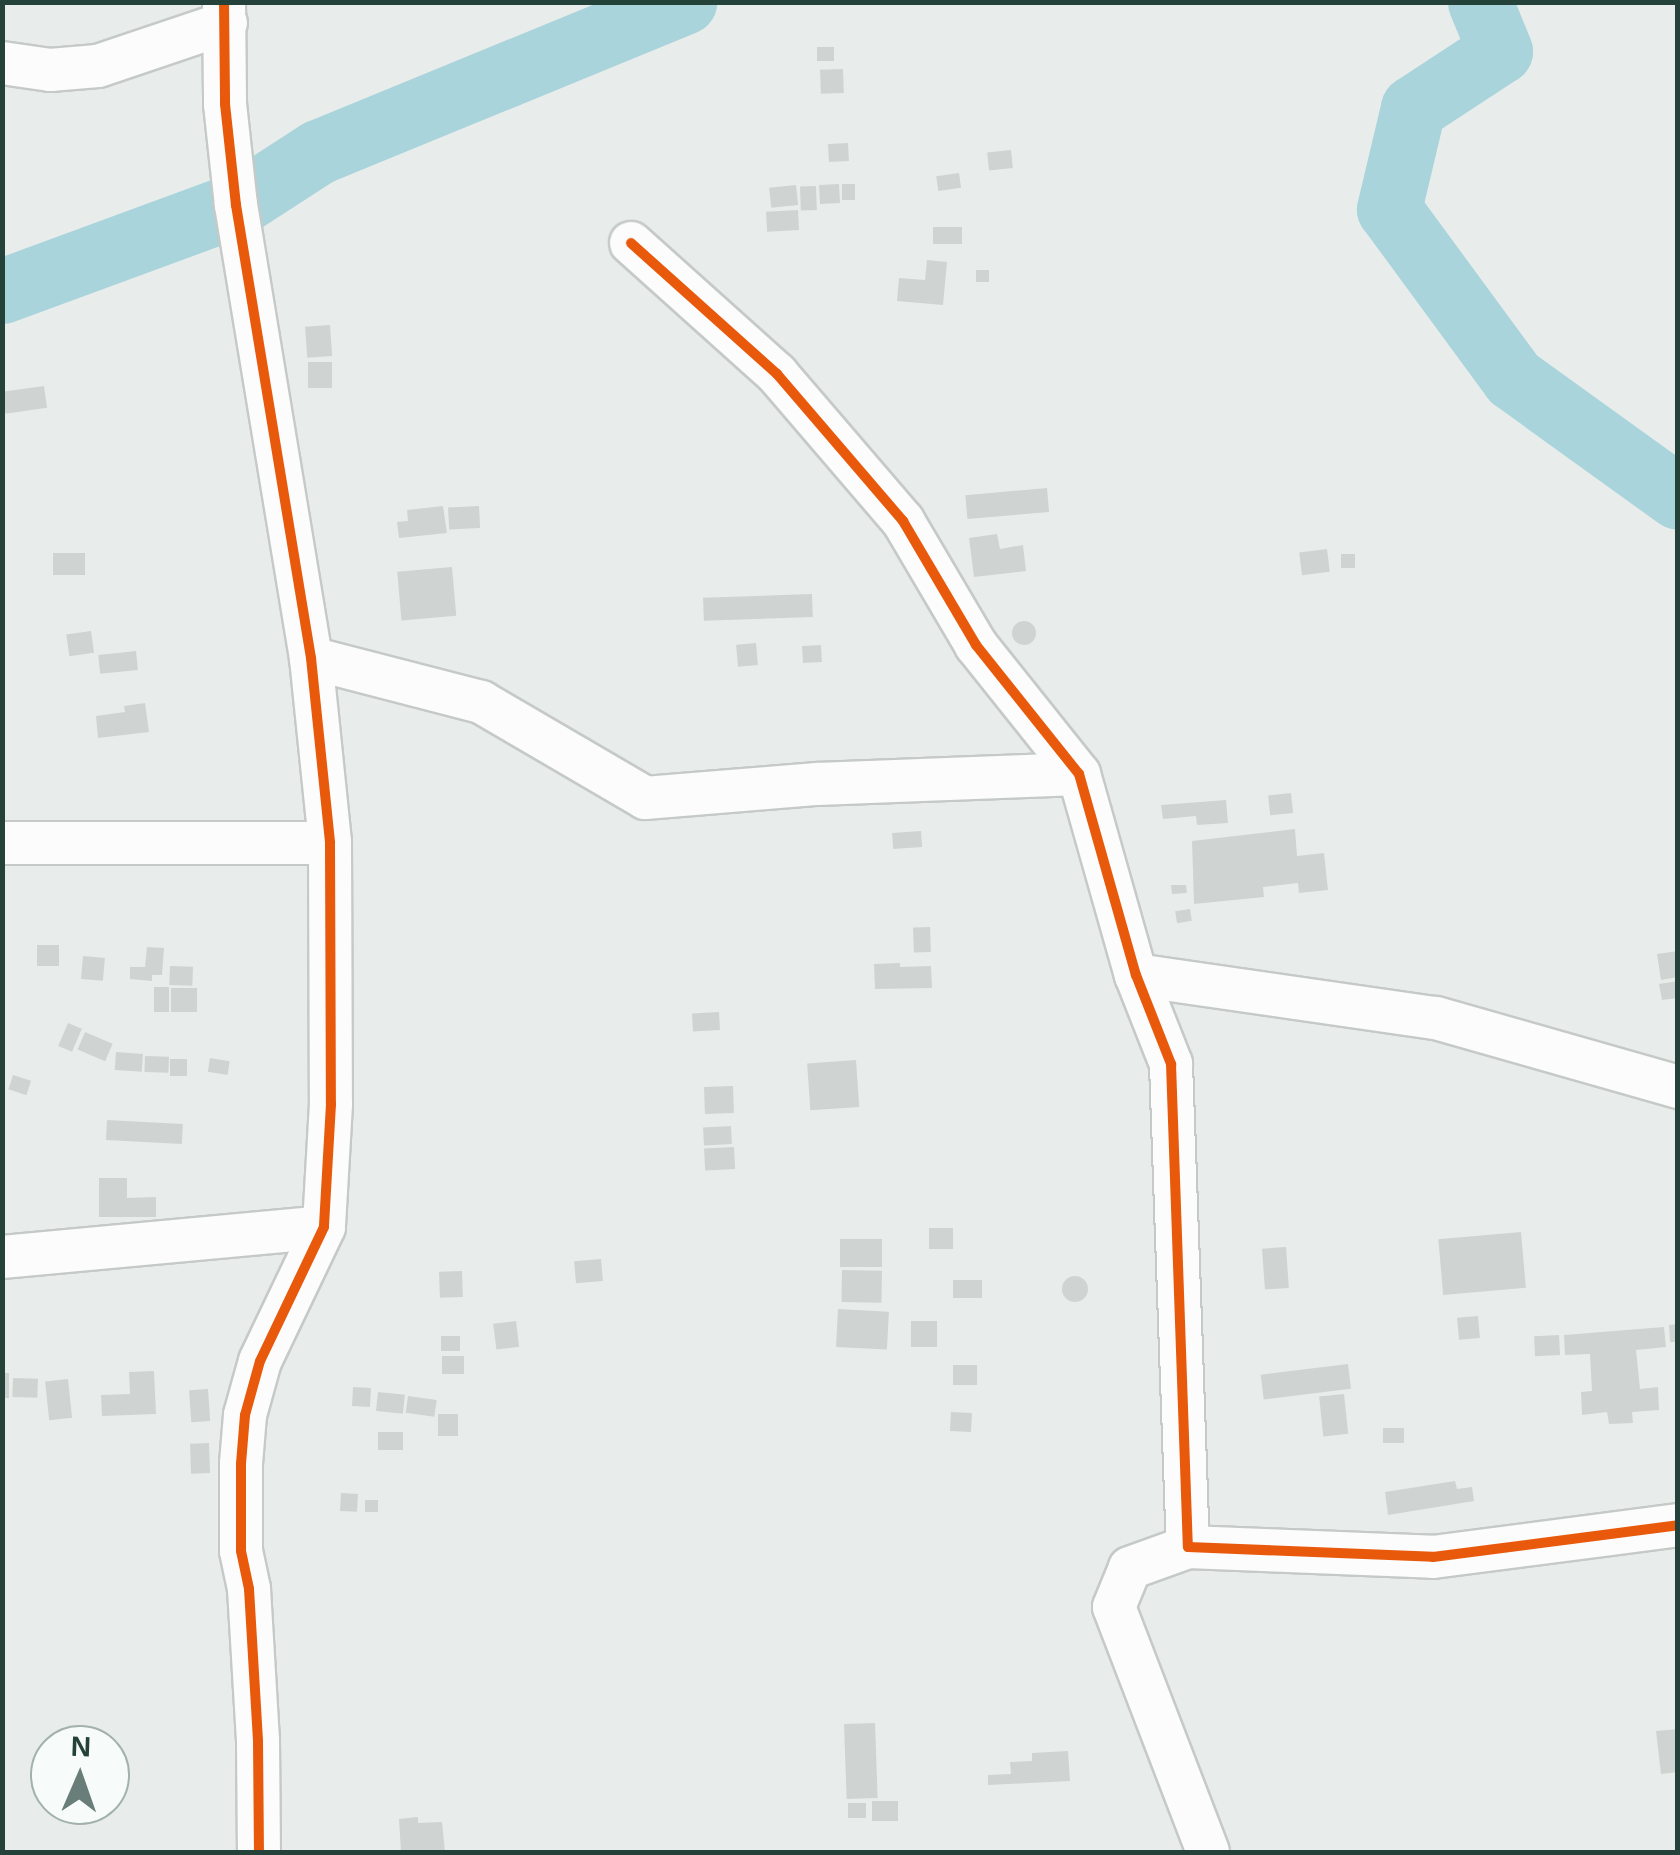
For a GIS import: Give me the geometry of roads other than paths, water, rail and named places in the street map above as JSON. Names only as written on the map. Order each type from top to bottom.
[{"type":"street","points":[[2,63],[50,70],[98,66],[225,13],[225,104],[236,205],[311,658],[330,843],[331,1104],[324,1226],[282,1310],[245,1415],[241,1550],[253,1644],[259,1852]]},
{"type":"street","points":[[631,243],[777,374],[902,521],[976,645],[1079,774],[1136,974],[1171,1064],[1188,1547]]},
{"type":"street","points":[[311,658],[482,702],[645,798],[817,784],[1079,774]]},
{"type":"street","points":[[2,843],[330,843]]},
{"type":"street","points":[[1136,974],[1436,1018],[1678,1087]]},
{"type":"street","points":[[2,1257],[324,1226]]},
{"type":"street","points":[[1208,1852],[1114,1606],[1130,1568],[1188,1547],[1433,1557],[1678,1525]]},
{"type":"waterway","points":[[2,291],[236,205],[318,152],[684,2]]},
{"type":"waterway","points":[[1480,2],[1500,51],[1413,108],[1389,209],[1513,378],[1678,497]]}]
